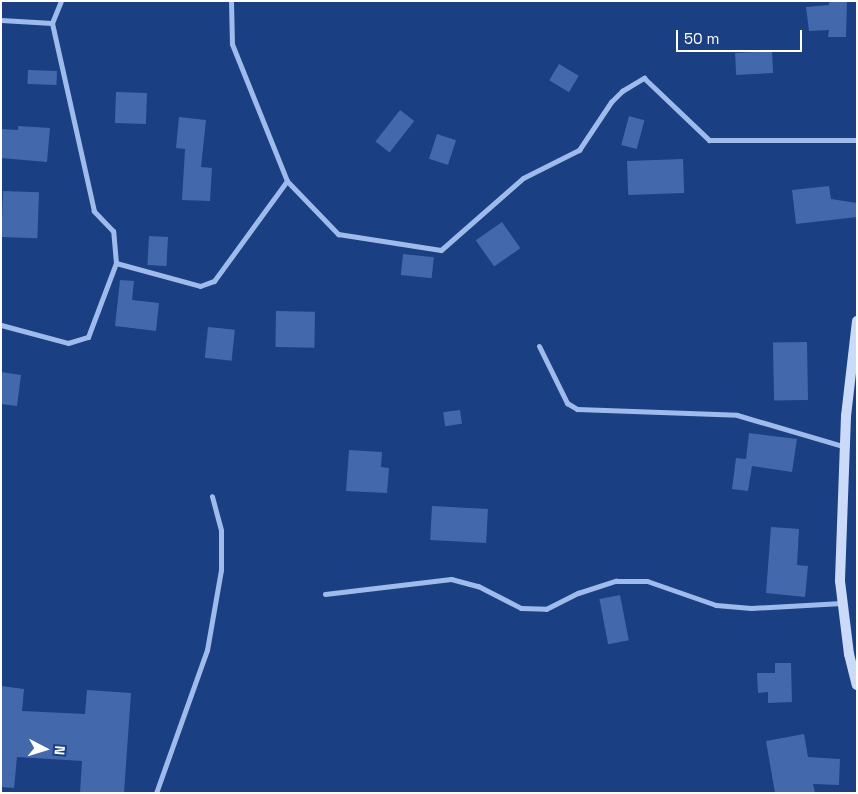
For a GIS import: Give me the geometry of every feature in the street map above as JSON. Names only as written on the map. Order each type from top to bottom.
[{"type":"street","points":[[1,325],[68,343],[88,337],[116,263],[113,231],[94,211],[52,22],[61,1]]},
{"type":"street","points":[[232,1],[232,44],[287,181],[338,234],[441,250],[523,178],[579,150],[611,102],[622,90],[644,78],[709,140],[857,140]]},
{"type":"street","points":[[1,20],[52,22]]},
{"type":"street","points":[[116,263],[200,286],[214,281],[287,181]]},
{"type":"street","points":[[857,321],[846,416],[847,447],[842,511],[843,602],[849,654],[857,685]]},
{"type":"street","points":[[539,346],[567,403],[577,409],[737,414],[847,447]]},
{"type":"street","points":[[156,793],[207,650],[221,570],[220,530],[212,496]]},
{"type":"street","points":[[325,594],[451,579],[478,586],[521,608],[546,610],[578,593],[616,581],[646,581],[716,605],[751,608],[843,602]]},
{"type":"building","points":[[829,1],[847,1],[846,37],[828,37],[829,30],[809,31],[806,7],[829,5]]},
{"type":"building","points":[[772,51],[773,73],[736,75],[735,53]]},
{"type":"building","points":[[559,64],[579,76],[569,92],[549,80]]},
{"type":"building","points":[[28,70],[57,71],[56,85],[28,84]]},
{"type":"building","points":[[116,92],[147,93],[146,124],[115,123]]},
{"type":"building","points":[[400,110],[414,121],[390,153],[375,142]]},
{"type":"building","points":[[629,116],[644,120],[637,149],[621,145]]},
{"type":"building","points":[[179,117],[206,120],[201,167],[212,168],[210,201],[182,200],[185,149],[176,148]]},
{"type":"building","points":[[18,126],[50,128],[47,162],[1,158],[1,129],[18,130]]},
{"type":"building","points":[[437,134],[456,140],[448,165],[429,159]]},
{"type":"building","points":[[683,159],[684,193],[628,195],[627,161]]},
{"type":"building","points":[[829,186],[831,199],[857,203],[857,217],[796,224],[792,190]]},
{"type":"building","points":[[3,191],[39,192],[37,238],[1,237]]},
{"type":"building","points":[[502,222],[520,248],[494,267],[476,240]]},
{"type":"building","points":[[149,236],[168,237],[166,266],[147,265]]},
{"type":"building","points":[[403,254],[434,257],[432,278],[401,275]]},
{"type":"building","points":[[120,280],[134,281],[132,300],[159,303],[156,331],[115,326]]},
{"type":"building","points":[[276,311],[315,312],[314,348],[275,347]]},
{"type":"building","points":[[208,327],[235,330],[232,361],[205,358]]},
{"type":"building","points":[[807,342],[808,400],[774,401],[773,343]]},
{"type":"building","points":[[1,372],[21,375],[17,406],[1,404]]},
{"type":"building","points":[[460,410],[462,424],[445,426],[443,412]]},
{"type":"building","points":[[749,433],[797,439],[792,472],[752,466],[748,491],[732,489],[736,458],[746,459]]},
{"type":"building","points":[[349,450],[382,452],[381,467],[389,468],[387,493],[346,491]]},
{"type":"building","points":[[432,506],[488,509],[486,543],[430,540]]},
{"type":"building","points":[[771,527],[799,529],[797,565],[808,566],[805,597],[766,593]]},
{"type":"building","points":[[620,595],[629,640],[608,644],[599,599]]},
{"type":"building","points":[[775,663],[791,663],[792,702],[768,703],[768,692],[758,693],[757,673],[775,673]]},
{"type":"building","points":[[1,686],[24,689],[22,711],[85,714],[87,690],[131,693],[124,793],[80,793],[82,761],[17,757],[14,788],[1,787]]},
{"type":"building","points":[[804,734],[808,757],[840,759],[839,785],[813,784],[815,793],[775,793],[766,741]]}]
